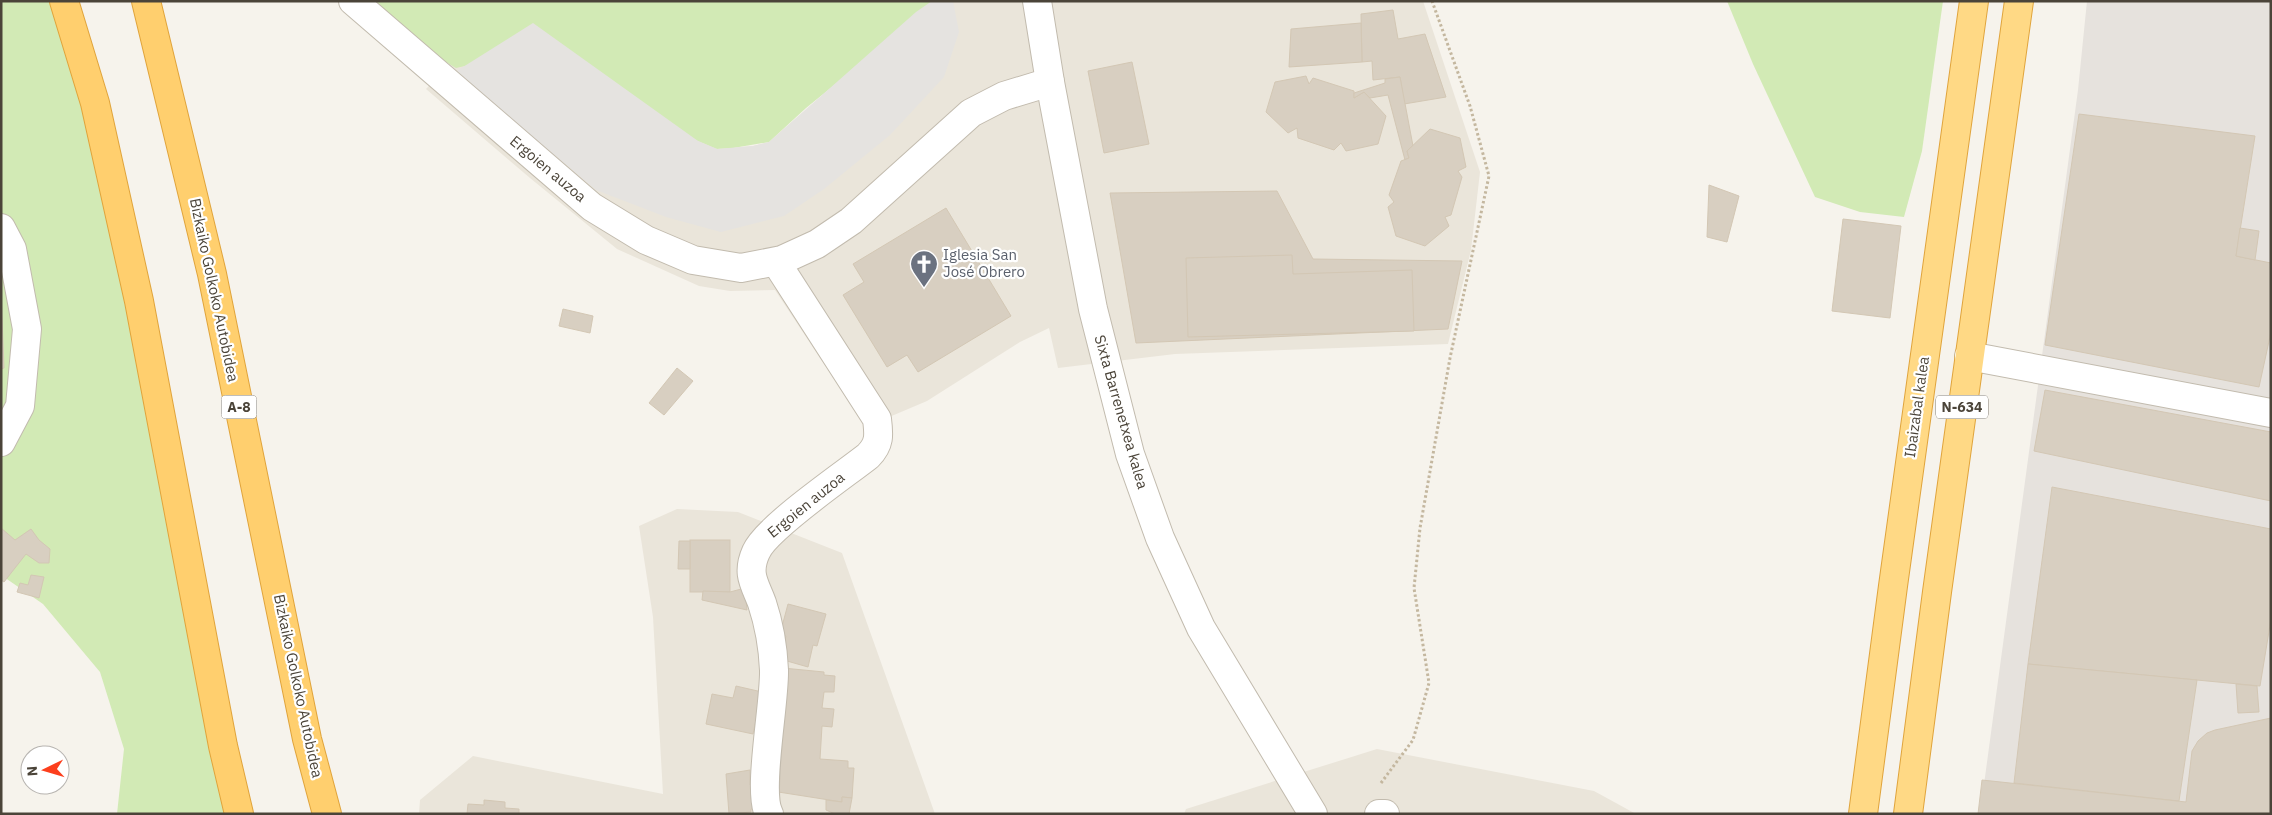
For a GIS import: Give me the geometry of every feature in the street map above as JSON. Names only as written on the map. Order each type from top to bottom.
[{"type":"highway","points":[[64,1],[95,103],[139,301],[224,746],[239,814]]},
{"type":"highway","name":"Bizkaiko Golkoko Autobidea","points":[[146,1],[212,274],[307,739],[327,814]]},
{"type":"highway","name":"Ibaizabal kalea","points":[[1864,814],[1894,576],[1974,1]]},
{"type":"highway","name":"N-634","points":[[1908,814],[1969,356],[2019,1]]},
{"type":"street","name":"Ergoien auzoa","points":[[353,1],[592,207],[646,240],[693,260],[741,268],[776,262],[817,244],[851,221],[971,113],[1004,96],[1050,82]]},
{"type":"street","name":"Sixta Barrenetxea kalea","points":[[1042,2],[1050,82],[1093,309],[1109,378],[1133,463],[1160,538],[1201,628],[1313,814]]},
{"type":"street","points":[[1,228],[12,249],[27,329],[20,406],[1,442]]},
{"type":"street","name":"Ergoien auzoa","points":[[769,814],[764,782],[772,716],[774,670],[770,634],[761,602],[753,584],[751,568],[755,553],[762,541],[776,528],[868,456],[876,447],[879,437],[877,419],[776,262]]},
{"type":"street","points":[[1969,356],[2271,413]]},
{"type":"path","points":[[1380,806],[1413,740],[1429,683],[1414,588],[1420,528],[1450,358],[1489,176],[1470,106],[1432,1]]},
{"type":"shaded area","points":[[932,1],[1423,1],[1480,172],[1471,250],[1448,344],[1175,354],[1058,368],[1049,328],[1020,342],[927,401],[868,426],[775,290],[730,291],[699,286],[617,249],[426,89],[452,61],[533,23],[717,149],[753,146],[769,142]]},
{"type":"shaded area","points":[[932,1],[953,1],[959,32],[944,77],[890,135],[824,189],[784,216],[721,232],[666,217],[596,190],[455,72],[533,23],[698,141],[717,149],[753,146],[769,142],[916,12]]},
{"type":"shaded area","points":[[2087,1],[2271,1],[2271,814],[1980,814],[2078,90]]},
{"type":"shaded area","points":[[677,509],[738,512],[842,553],[935,814],[419,814],[420,800],[473,756],[663,794],[653,617],[639,526]]},
{"type":"shaded area","points":[[1377,749],[1594,791],[1636,814],[1184,814],[1186,809]]},
{"type":"green space","points":[[1,1],[63,1],[231,814],[117,814],[124,749],[100,672],[43,604],[1,575]]},
{"type":"green space","points":[[341,1],[938,1],[806,108],[769,142],[717,149],[516,54],[456,68]]},
{"type":"green space","points":[[1727,1],[1943,1],[1922,151],[1904,217],[1860,212],[1815,197],[1753,64]]},
{"type":"building","points":[[1393,10],[1398,39],[1425,34],[1446,97],[1404,104],[1400,77],[1373,80],[1372,61],[1362,62],[1361,14]]},
{"type":"building","points":[[1361,23],[1362,62],[1289,67],[1291,29]]},
{"type":"building","points":[[1132,62],[1149,144],[1104,153],[1088,71]]},
{"type":"building","points":[[1306,76],[1309,84],[1313,78],[1354,91],[1354,98],[1364,92],[1386,116],[1378,144],[1346,151],[1341,143],[1334,150],[1298,138],[1297,128],[1288,133],[1266,112],[1275,82]]},
{"type":"building","points":[[1400,77],[1413,146],[1407,151],[1409,158],[1405,160],[1388,95],[1370,98],[1364,92],[1354,98],[1354,93],[1385,83],[1385,79]]},
{"type":"building","points":[[2079,114],[2255,136],[2236,256],[2271,263],[2271,332],[2259,387],[2045,345]]},
{"type":"building","points":[[1430,129],[1460,138],[1466,167],[1458,171],[1462,177],[1451,215],[1445,217],[1449,226],[1425,246],[1396,236],[1388,207],[1394,202],[1389,195],[1401,161],[1409,158],[1407,151]]},
{"type":"building","points":[[1709,185],[1739,196],[1727,242],[1707,237]]},
{"type":"building","points":[[1277,191],[1313,259],[1462,261],[1448,329],[1136,343],[1110,193]]},
{"type":"building","name":"Iglesia San José Obrero","points":[[946,208],[1011,316],[918,372],[907,355],[887,367],[843,295],[864,282],[853,264]]},
{"type":"building","points":[[1843,219],[1901,226],[1890,318],[1832,311]]},
{"type":"building","points":[[2240,228],[2259,231],[2255,260],[2236,256]]},
{"type":"building","points":[[1292,255],[1293,274],[1412,270],[1414,331],[1188,337],[1186,258]]},
{"type":"building","points":[[1,293],[4,368],[1,369]]},
{"type":"building","points":[[563,309],[593,316],[590,333],[559,326]]},
{"type":"building","points":[[677,368],[693,381],[664,415],[649,403]]},
{"type":"building","points":[[2045,390],[2271,432],[2271,501],[2034,451]]},
{"type":"building","points":[[2052,487],[2271,529],[2271,619],[2260,686],[2028,664]]},
{"type":"building","points":[[1,528],[15,540],[31,529],[39,540],[50,549],[49,563],[39,563],[26,554],[4,582],[1,580]]},
{"type":"building","points":[[690,540],[730,540],[730,592],[690,592]]},
{"type":"building","points":[[679,541],[690,541],[690,569],[678,569]]},
{"type":"building","points":[[31,575],[44,577],[39,598],[17,592],[20,583],[28,585]]},
{"type":"building","points":[[745,588],[747,610],[702,600],[703,591],[730,592]]},
{"type":"building","points":[[788,604],[826,614],[817,646],[813,645],[808,667],[780,659],[786,636],[780,634]]},
{"type":"building","points":[[2028,664],[2197,680],[2179,801],[2014,783]]},
{"type":"building","points":[[783,668],[824,672],[824,675],[835,676],[834,692],[824,692],[822,708],[834,709],[832,727],[822,726],[820,759],[848,761],[848,768],[854,768],[852,798],[842,797],[842,802],[772,791]]},
{"type":"building","points":[[2236,684],[2257,686],[2259,712],[2238,713]]},
{"type":"building","points":[[736,686],[762,692],[753,734],[706,724],[712,694],[733,698]]},
{"type":"building","points":[[2271,718],[2271,814],[1978,814],[1982,780],[2186,802],[2192,751],[2198,741],[2207,733],[2215,730]]},
{"type":"building","points":[[750,770],[750,785],[756,785],[758,809],[751,809],[751,812],[729,814],[726,774]]},
{"type":"building","points":[[842,797],[852,798],[849,814],[835,814],[826,810],[826,800],[842,802]]},
{"type":"building","points":[[484,800],[505,802],[505,808],[519,809],[519,814],[467,814],[468,804],[484,805]]},
{"type":"place","name":"Iglesia San José Obrero","points":[[924,288]]}]
